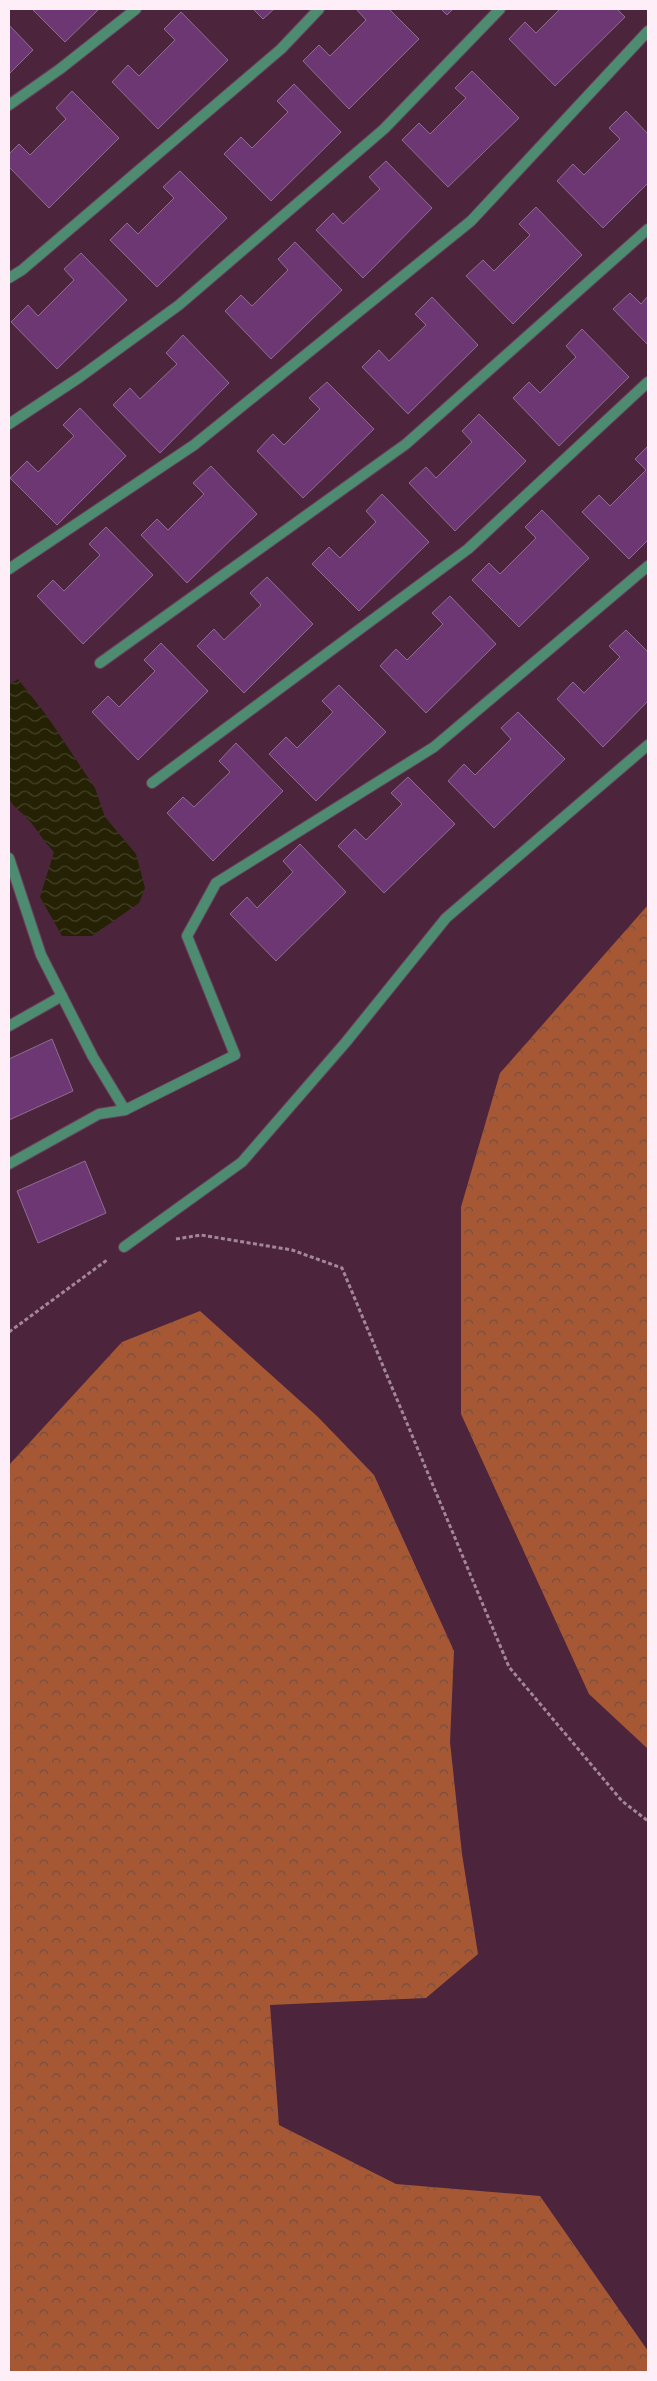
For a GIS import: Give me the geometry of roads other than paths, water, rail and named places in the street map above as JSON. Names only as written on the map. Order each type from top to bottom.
[{"type":"lane","points":[[9,104],[60,69],[136,9]]},
{"type":"lane","points":[[9,278],[22,270],[282,49],[319,9]]},
{"type":"lane","points":[[9,424],[80,377],[179,305],[384,129],[500,9]]},
{"type":"lane","points":[[9,569],[194,445],[471,221],[648,31]]},
{"type":"lane","points":[[100,663],[406,444],[648,229]]},
{"type":"lane","points":[[152,783],[468,549],[648,382]]},
{"type":"lane","points":[[9,1164],[99,1114],[125,1110],[235,1055],[186,936],[216,883],[434,747],[648,566]]},
{"type":"lane","points":[[124,1247],[242,1162],[346,1042],[446,918],[648,745]]},
{"type":"lane","points":[[9,858],[12,879],[41,955],[93,1057],[125,1110]]},
{"type":"lane","points":[[9,1026],[62,996]]},
{"type":"water","points":[[18,679],[47,716],[95,788],[105,817],[136,854],[145,888],[139,903],[92,936],[62,936],[40,897],[54,852],[9,798],[9,685]]}]
